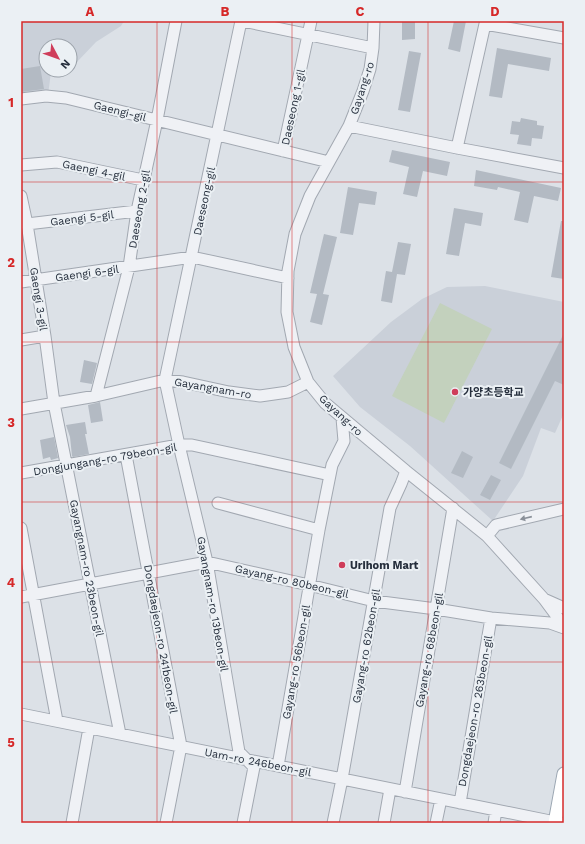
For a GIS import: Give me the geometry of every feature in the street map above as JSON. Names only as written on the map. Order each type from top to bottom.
[{"type":"main road","points":[[556,823],[564,774]]},
{"type":"street","name":"Daeseong 2-gil","points":[[96,396],[129,267],[137,211],[157,120],[176,21]]},
{"type":"street","points":[[242,21],[373,48]]},
{"type":"street","name":"Daeseong-gil","points":[[165,380],[242,21]]},
{"type":"street","name":"Daeseong 1-gil","points":[[218,136],[283,151],[310,21]]},
{"type":"street","name":"Gayang-ro","points":[[374,21],[373,48],[370,68],[363,91],[349,126],[310,196],[295,234],[288,271],[287,312],[294,347],[308,382],[325,403],[487,536],[544,599],[564,627]]},
{"type":"street","points":[[457,148],[485,24],[564,38]]},
{"type":"street","name":"Gaengi-gil","points":[[21,99],[46,96],[66,98],[218,136]]},
{"type":"street","points":[[349,126],[564,168]]},
{"type":"street","points":[[283,151],[329,162]]},
{"type":"street","name":"Gaengi 4-gil","points":[[21,165],[57,162],[143,180]]},
{"type":"street","name":"Gaengi 3-gil","points":[[21,196],[45,336],[54,403]]},
{"type":"street","name":"Gaengi 5-gil","points":[[27,224],[137,211]]},
{"type":"street","points":[[192,256],[288,278]]},
{"type":"street","name":"Gaengi 6-gil","points":[[21,282],[129,267],[192,256]]},
{"type":"street","points":[[21,340],[45,336]]},
{"type":"street","name":"Gayangnam-ro","points":[[21,409],[96,396],[165,380],[183,382],[229,392],[260,396],[288,392],[308,382]]},
{"type":"street","name":"Gayangnam-ro 13beon-gil","points":[[165,380],[207,562],[239,752],[254,767],[243,823]]},
{"type":"street","name":"Gayangnam-ro 23beon-gil","points":[[54,403],[120,734]]},
{"type":"street","name":"Gayang-ro 56beon-gil","points":[[278,766],[309,584],[332,465],[344,441],[342,418]]},
{"type":"street","name":"Dongjungang-ro 79beon-gil","points":[[21,473],[179,445],[192,445],[330,475]]},
{"type":"street","name":"Dongdaejeon-ro 241beon-gil","points":[[126,455],[181,746],[166,823]]},
{"type":"street","name":"Gayang-ro 62beon-gil","points":[[333,823],[390,508],[406,471]]},
{"type":"street","points":[[218,503],[319,530]]},
{"type":"street","name":"Gayang-ro 68beon-gil","points":[[405,792],[453,508]]},
{"type":"street","points":[[487,536],[496,525],[564,509]]},
{"type":"street","points":[[21,528],[57,721]]},
{"type":"street","name":"Gayang-ro 80beon-gil","points":[[21,597],[207,562],[309,584],[374,601],[491,618],[537,621],[564,627]]},
{"type":"street","points":[[544,599],[564,608]]},
{"type":"street","name":"Dongdaejeon-ro 263beon-gil","points":[[460,803],[491,618]]},
{"type":"street","name":"Uam-ro 246beon-gil","points":[[21,714],[556,823]]},
{"type":"street","points":[[72,823],[90,728]]},
{"type":"street","points":[[384,823],[390,789]]},
{"type":"street","points":[[436,823],[441,799]]},
{"type":"street","points":[[494,823],[496,810]]},
{"type":"shaded area","points":[[21,21],[124,21],[121,26],[96,42],[78,61],[78,38],[38,38],[38,78],[50,78],[48,95],[21,96]]},
{"type":"shaded area","name":"가양초등학교","points":[[485,286],[564,302],[564,413],[555,433],[541,428],[523,476],[493,521],[410,446],[360,407],[333,376],[391,322],[422,299],[447,287]]},
{"type":"green space","points":[[440,303],[492,329],[444,423],[392,396]]},
{"type":"building","points":[[402,21],[415,21],[415,39],[402,40]]},
{"type":"building","points":[[454,21],[466,21],[460,52],[448,49]]},
{"type":"building","points":[[497,48],[551,58],[549,71],[508,64],[502,98],[489,96]]},
{"type":"building","points":[[409,51],[421,53],[410,112],[398,110]]},
{"type":"building","points":[[38,66],[38,78],[42,78],[44,89],[21,92],[21,69]]},
{"type":"building","points":[[521,118],[537,121],[537,125],[544,126],[542,139],[532,138],[531,146],[517,144],[519,135],[510,134],[512,121],[520,122]]},
{"type":"building","points":[[392,150],[450,162],[447,176],[423,171],[417,197],[403,194],[409,167],[389,162]]},
{"type":"building","points":[[476,170],[561,188],[558,201],[534,196],[528,223],[514,220],[520,192],[498,187],[497,190],[474,186]]},
{"type":"building","points":[[348,187],[377,192],[375,205],[359,203],[353,235],[340,233]]},
{"type":"building","points":[[454,208],[483,213],[481,226],[465,223],[459,256],[446,254]]},
{"type":"building","points":[[561,221],[564,221],[564,279],[551,277]]},
{"type":"building","points":[[324,234],[337,237],[323,294],[329,295],[322,325],[310,322],[317,294],[310,293]]},
{"type":"building","points":[[398,242],[411,244],[405,275],[397,274],[392,303],[381,301],[386,271],[392,272]]},
{"type":"building","points":[[564,333],[564,385],[555,381],[511,469],[499,463]]},
{"type":"building","points":[[84,360],[97,363],[92,384],[80,382]]},
{"type":"building","points":[[100,402],[103,421],[91,423],[88,405]]},
{"type":"building","points":[[85,422],[87,434],[85,434],[89,454],[73,457],[70,437],[66,425]]},
{"type":"building","points":[[54,437],[58,458],[51,460],[50,457],[43,459],[40,440]]},
{"type":"building","points":[[462,451],[473,457],[463,478],[451,473]]},
{"type":"building","points":[[491,475],[501,480],[490,500],[480,495]]},
{"type":"place","name":"가양초등학교","points":[[455,392]]},
{"type":"place","name":"Urihom Mart","points":[[342,565]]}]
